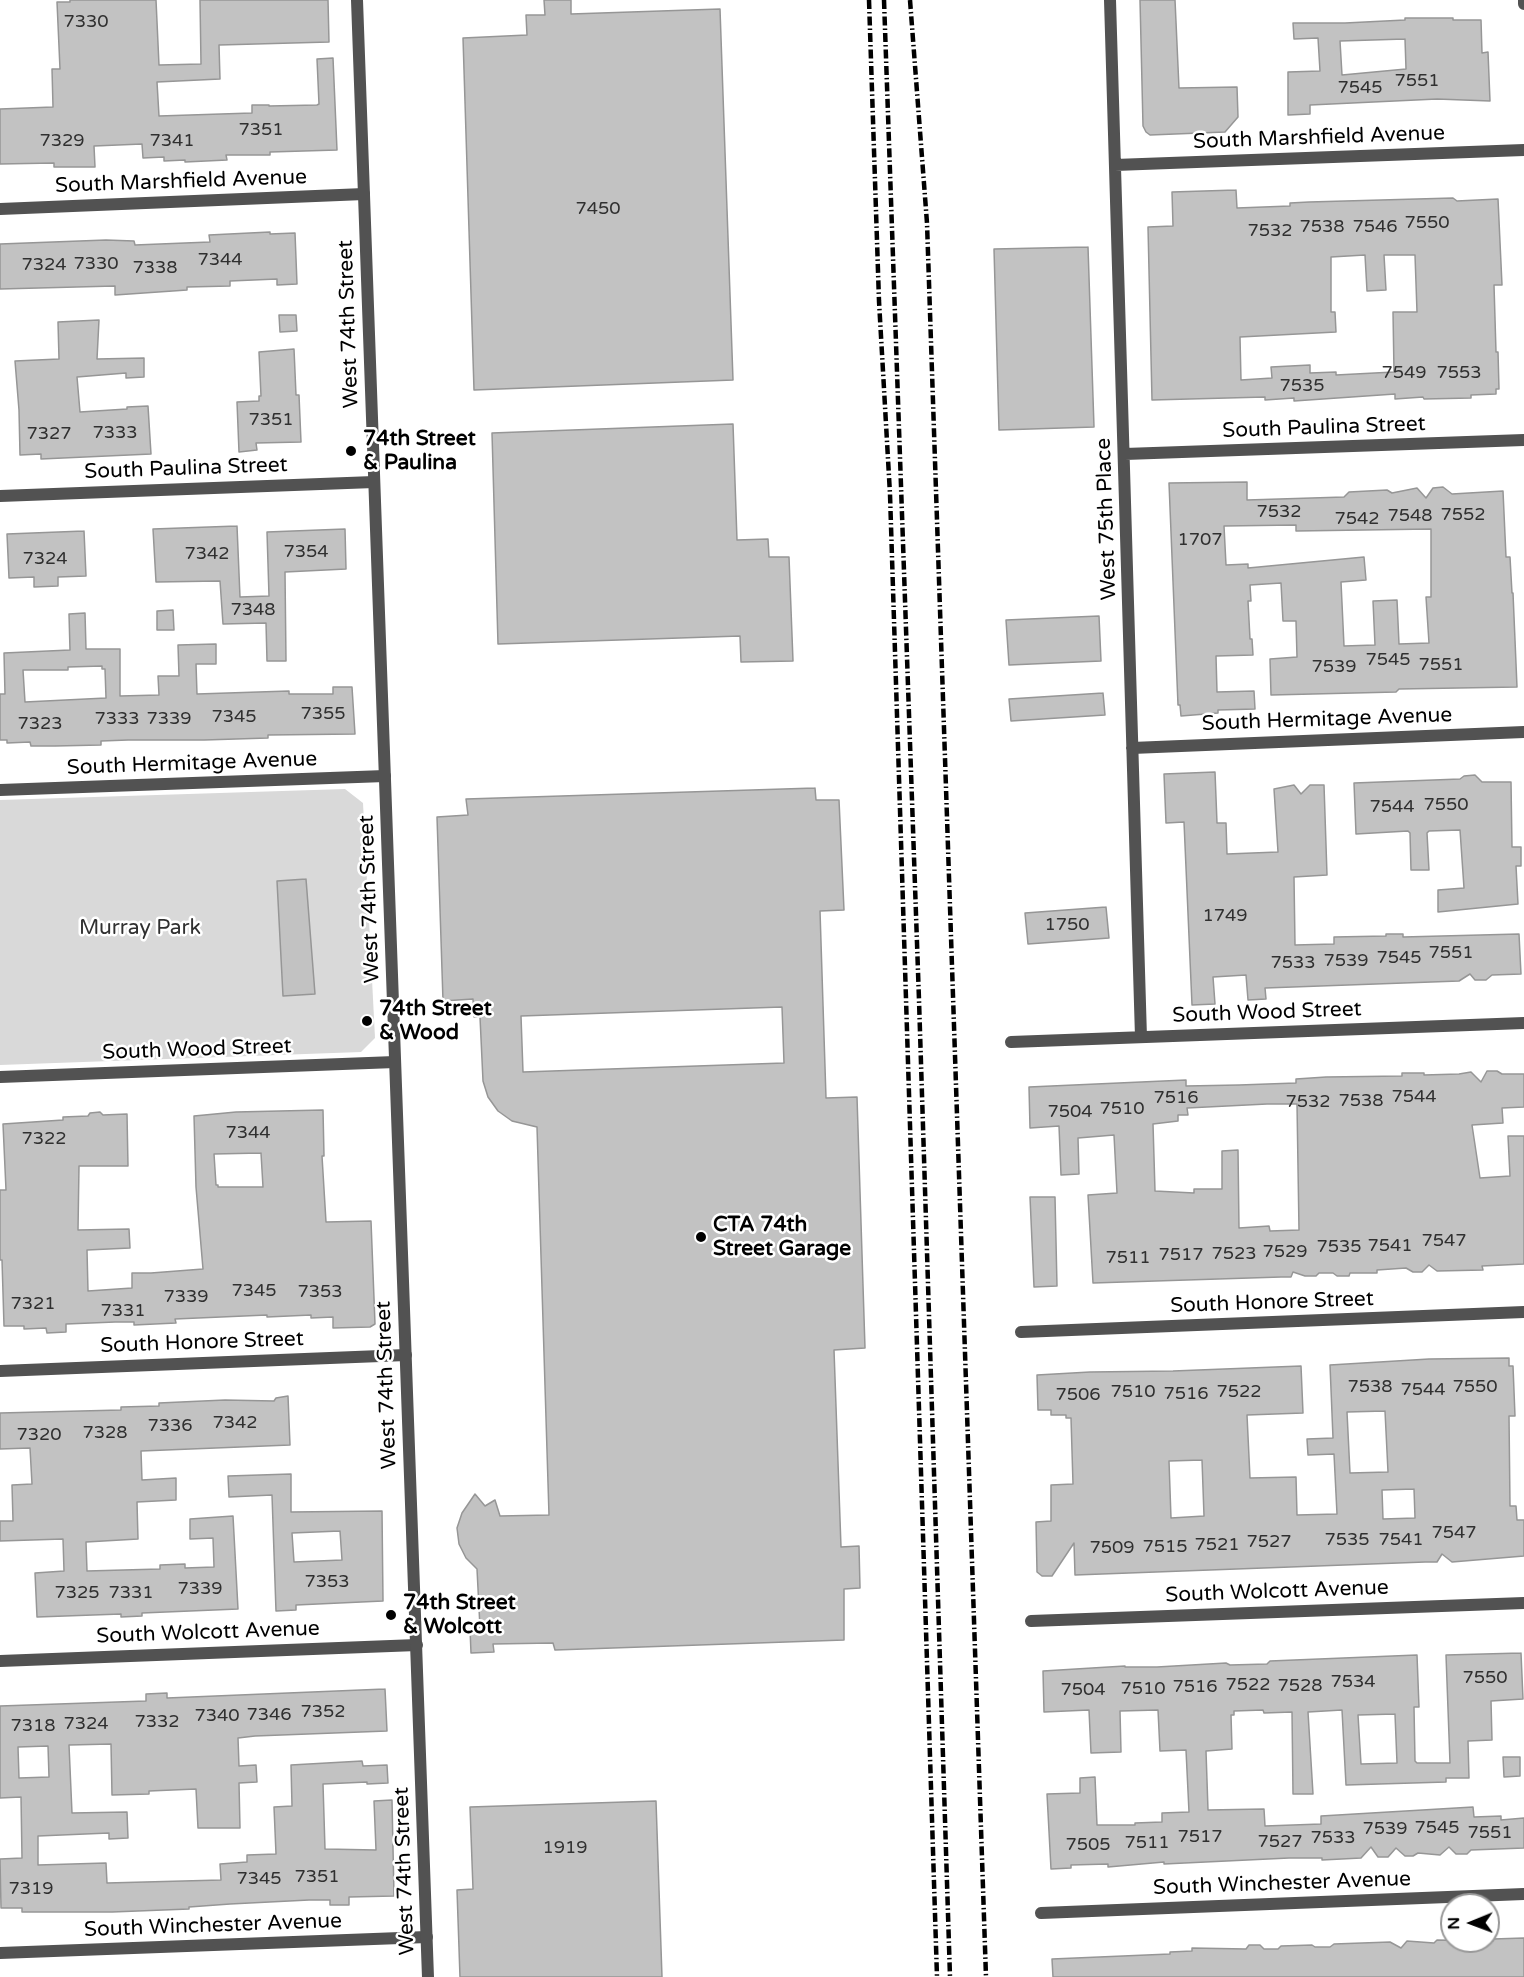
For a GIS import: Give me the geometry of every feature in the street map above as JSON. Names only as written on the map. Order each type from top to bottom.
[{"type":"street","name":"West 74th Street","points":[[357,0],[428,1977]]},
{"type":"street","name":"West 75th Place","points":[[1110,0],[1141,1037]]},
{"type":"street","name":"South Marshfield Avenue","points":[[1115,165],[1524,150]]},
{"type":"street","name":"South Marshfield Avenue","points":[[0,209],[364,194]]},
{"type":"street","name":"South Paulina Street","points":[[1125,454],[1524,440]]},
{"type":"street","name":"South Paulina Street","points":[[0,496],[374,482]]},
{"type":"street","name":"South Hermitage Avenue","points":[[1132,748],[1524,732]]},
{"type":"street","name":"South Hermitage Avenue","points":[[0,790],[385,776]]},
{"type":"street","name":"South Wood Street","points":[[1011,1042],[1524,1023]]},
{"type":"street","name":"South Wood Street","points":[[0,1077],[395,1062]]},
{"type":"street","name":"South Honore Street","points":[[1021,1332],[1524,1312]]},
{"type":"street","name":"South Honore Street","points":[[0,1371],[406,1355]]},
{"type":"street","name":"South Wolcott Avenue","points":[[1030,1621],[1524,1603]]},
{"type":"street","name":"South Wolcott Avenue","points":[[0,1661],[417,1645]]},
{"type":"street","name":"South Winchester Avenue","points":[[1041,1913],[1524,1894]]},
{"type":"street","name":"South Winchester Avenue","points":[[0,1953],[427,1937]]},
{"type":"green space","name":"Murray Park","points":[[345,789],[363,803],[375,1038],[361,1052],[0,1065],[0,800]]},
{"type":"building","points":[[70,0],[156,0],[159,65],[201,64],[200,0],[328,0],[329,42],[219,45],[220,79],[157,82],[159,116],[252,113],[252,105],[317,105],[319,104],[317,59],[333,58],[337,150],[270,152],[270,155],[226,155],[227,160],[185,162],[185,160],[164,161],[164,157],[143,158],[142,144],[94,146],[95,167],[54,167],[54,163],[0,164],[0,109],[53,107],[52,69],[60,69],[57,2],[70,2]]},
{"type":"building","points":[[544,0],[571,0],[571,14],[720,9],[733,380],[474,390],[463,38],[527,35],[526,15],[545,15]]},
{"type":"building","points":[[1140,0],[1175,0],[1179,88],[1237,87],[1238,117],[1225,132],[1150,135],[1146,132],[1143,126]]},
{"type":"building","points":[[1405,18],[1453,18],[1453,20],[1481,20],[1482,53],[1488,52],[1490,101],[1437,99],[1310,105],[1310,114],[1288,115],[1288,72],[1320,71],[1318,38],[1294,39],[1293,23],[1405,20]],"holes":[[[1405,39],[1406,69],[1342,75],[1340,41]]]},
{"type":"building","points":[[1236,190],[1237,208],[1290,206],[1290,203],[1309,202],[1498,199],[1502,285],[1494,285],[1499,389],[1496,389],[1496,394],[1471,395],[1471,398],[1424,399],[1423,397],[1395,399],[1395,394],[1294,401],[1294,398],[1265,400],[1265,397],[1152,400],[1148,227],[1173,226],[1172,192]],"holes":[[[1365,255],[1367,291],[1386,290],[1384,255],[1415,255],[1417,312],[1393,312],[1394,372],[1336,375],[1336,372],[1310,373],[1310,365],[1271,367],[1272,378],[1241,380],[1240,337],[1336,332],[1335,312],[1331,312],[1331,257]]]},
{"type":"building","points":[[270,232],[270,234],[295,233],[297,284],[277,285],[277,279],[230,281],[230,286],[187,287],[187,290],[115,295],[115,286],[0,289],[0,244],[106,240],[134,241],[135,245],[210,242],[209,235]]},
{"type":"building","points":[[1088,247],[1094,427],[999,430],[994,249]]},
{"type":"building","points":[[279,315],[296,315],[297,331],[280,332]]},
{"type":"building","points":[[99,320],[97,359],[144,358],[144,377],[126,378],[126,373],[77,377],[80,412],[148,406],[151,454],[41,459],[41,454],[20,455],[15,361],[59,359],[58,322]]},
{"type":"building","points":[[294,349],[301,442],[256,443],[257,450],[239,452],[237,402],[259,401],[259,396],[261,396],[259,352]]},
{"type":"building","points":[[733,424],[737,540],[768,539],[769,557],[789,557],[793,661],[741,662],[740,636],[498,644],[492,433]]},
{"type":"building","points":[[1247,482],[1247,500],[1344,497],[1349,492],[1387,490],[1392,493],[1417,488],[1426,498],[1433,488],[1443,487],[1452,494],[1503,491],[1506,557],[1510,557],[1513,593],[1517,687],[1399,689],[1396,692],[1271,695],[1270,659],[1297,657],[1296,621],[1283,621],[1281,583],[1250,585],[1251,601],[1248,601],[1253,655],[1216,656],[1217,692],[1254,691],[1255,709],[1218,710],[1218,713],[1181,716],[1180,705],[1178,705],[1169,483]],"holes":[[[1296,525],[1296,531],[1431,529],[1431,597],[1426,597],[1429,643],[1399,644],[1397,600],[1373,601],[1375,645],[1344,646],[1341,582],[1366,580],[1364,557],[1248,568],[1248,564],[1226,565],[1224,526]]]},
{"type":"building","points":[[237,526],[240,597],[269,596],[267,532],[345,529],[346,569],[285,572],[286,661],[267,661],[266,623],[223,624],[220,581],[156,582],[153,529]]},
{"type":"building","points":[[84,531],[86,576],[58,577],[58,586],[34,587],[34,577],[9,578],[7,534]]},
{"type":"building","points":[[173,610],[174,630],[157,630],[157,611]]},
{"type":"building","points":[[85,613],[86,649],[120,649],[120,696],[159,695],[158,676],[179,676],[178,645],[216,644],[216,664],[196,664],[197,694],[289,691],[289,694],[333,694],[333,687],[352,687],[355,734],[268,735],[268,738],[204,740],[101,741],[101,745],[55,746],[31,746],[30,742],[7,743],[7,740],[0,740],[0,694],[5,694],[4,653],[70,650],[69,614]],"holes":[[[102,666],[102,669],[105,669],[106,698],[25,702],[23,670],[68,670],[68,667]]]},
{"type":"building","points":[[1099,616],[1101,661],[1009,665],[1006,620]]},
{"type":"building","points":[[1103,693],[1105,715],[1011,721],[1009,699]]},
{"type":"building","points":[[1215,772],[1217,823],[1226,823],[1227,854],[1278,852],[1274,789],[1294,785],[1301,794],[1310,785],[1324,785],[1327,875],[1294,877],[1295,945],[1334,944],[1334,937],[1386,936],[1386,934],[1403,934],[1403,937],[1519,934],[1521,974],[1492,975],[1486,980],[1475,980],[1470,974],[1459,981],[1265,988],[1266,999],[1248,1000],[1246,975],[1213,977],[1215,1004],[1192,1005],[1184,822],[1166,823],[1164,774]]},
{"type":"building","points":[[1475,775],[1482,782],[1511,782],[1512,847],[1521,847],[1521,866],[1516,866],[1518,904],[1438,912],[1438,890],[1464,888],[1460,830],[1429,831],[1427,833],[1429,870],[1411,870],[1410,833],[1408,831],[1356,834],[1354,783],[1460,779],[1464,776]]},
{"type":"building","name":"CTA 74th Street Garage","points":[[815,788],[816,800],[839,800],[844,910],[820,911],[826,1098],[857,1097],[865,1348],[834,1350],[841,1547],[859,1546],[860,1588],[844,1589],[844,1640],[555,1650],[553,1643],[493,1644],[494,1652],[471,1653],[470,1629],[480,1628],[477,1569],[466,1558],[459,1544],[457,1528],[462,1513],[475,1494],[485,1506],[495,1500],[500,1516],[549,1515],[537,1127],[512,1121],[498,1111],[488,1097],[483,1081],[480,1017],[474,1017],[473,999],[443,1001],[437,817],[468,815],[466,799]],"holes":[[[782,1007],[784,1063],[523,1072],[521,1016]]]},
{"type":"building","points":[[306,879],[315,994],[283,996],[277,881]]},
{"type":"building","points":[[1106,907],[1109,938],[1028,944],[1025,913]]},
{"type":"building","points":[[1487,1071],[1524,1074],[1524,1107],[1502,1108],[1503,1123],[1472,1125],[1480,1178],[1510,1176],[1508,1136],[1524,1136],[1524,1264],[1482,1266],[1483,1270],[1437,1271],[1429,1265],[1422,1272],[1413,1272],[1406,1268],[1377,1270],[1377,1273],[1350,1273],[1349,1276],[1319,1273],[1316,1276],[1305,1276],[1293,1272],[1291,1277],[1093,1283],[1088,1195],[1117,1193],[1114,1135],[1078,1138],[1079,1174],[1061,1175],[1059,1126],[1030,1128],[1029,1087],[1186,1080],[1186,1086],[1239,1085],[1296,1083],[1296,1079],[1326,1077],[1471,1072],[1481,1082]],"holes":[[[1297,1104],[1299,1230],[1270,1231],[1269,1226],[1239,1228],[1238,1150],[1222,1151],[1222,1189],[1194,1189],[1194,1193],[1155,1191],[1153,1124],[1178,1121],[1178,1115],[1188,1115],[1187,1108]]]},
{"type":"building","points":[[323,1110],[324,1156],[322,1156],[326,1222],[371,1221],[375,1324],[370,1327],[333,1328],[333,1317],[311,1318],[311,1315],[267,1317],[267,1315],[175,1319],[176,1323],[134,1325],[134,1322],[66,1324],[66,1332],[47,1333],[46,1328],[24,1329],[24,1326],[4,1326],[2,1260],[0,1260],[0,1190],[6,1190],[3,1124],[63,1120],[63,1117],[88,1116],[90,1113],[100,1112],[103,1115],[127,1114],[128,1166],[79,1166],[78,1230],[129,1229],[130,1248],[87,1250],[88,1291],[132,1288],[132,1273],[203,1269],[196,1187],[194,1116],[236,1112]],"holes":[[[261,1153],[263,1187],[218,1187],[214,1154]]]},
{"type":"building","points":[[1030,1197],[1055,1197],[1057,1286],[1034,1287]]},
{"type":"building","points":[[1509,1358],[1509,1366],[1513,1366],[1515,1416],[1509,1416],[1510,1506],[1516,1506],[1517,1520],[1524,1520],[1524,1556],[1452,1562],[1442,1554],[1437,1562],[1075,1575],[1074,1543],[1052,1576],[1042,1576],[1037,1572],[1036,1522],[1051,1521],[1051,1485],[1073,1484],[1071,1418],[1066,1418],[1066,1415],[1051,1415],[1051,1410],[1038,1410],[1037,1375],[1301,1366],[1303,1413],[1247,1415],[1250,1478],[1296,1477],[1297,1515],[1337,1514],[1334,1454],[1308,1455],[1307,1439],[1333,1438],[1330,1365],[1429,1359]],"holes":[[[1385,1411],[1388,1472],[1350,1473],[1347,1412]],[[1202,1460],[1204,1516],[1171,1518],[1169,1461]],[[1414,1489],[1415,1518],[1383,1519],[1382,1490]]]},
{"type":"building","points":[[288,1396],[290,1445],[141,1451],[142,1480],[176,1478],[176,1500],[137,1502],[138,1539],[86,1542],[87,1571],[160,1569],[160,1565],[185,1564],[185,1568],[214,1567],[213,1538],[190,1539],[190,1519],[233,1516],[238,1609],[142,1613],[142,1616],[121,1617],[121,1614],[37,1617],[35,1573],[64,1571],[63,1539],[0,1541],[0,1521],[13,1521],[12,1485],[32,1484],[30,1448],[0,1449],[0,1413],[121,1410],[121,1407],[159,1406],[159,1403],[225,1400],[274,1401],[276,1398]]},
{"type":"building","points":[[291,1474],[291,1512],[382,1511],[383,1601],[296,1605],[296,1610],[276,1611],[272,1495],[229,1497],[228,1476]],"holes":[[[340,1531],[342,1560],[294,1562],[292,1533]]]},
{"type":"building","points":[[1521,1653],[1523,1699],[1491,1701],[1492,1740],[1468,1741],[1469,1778],[1446,1778],[1446,1782],[1346,1785],[1342,1710],[1308,1712],[1313,1794],[1293,1794],[1292,1712],[1234,1711],[1234,1715],[1231,1715],[1232,1749],[1206,1751],[1208,1810],[1264,1809],[1265,1826],[1321,1824],[1321,1816],[1473,1807],[1474,1817],[1501,1816],[1501,1820],[1524,1818],[1524,1848],[1471,1850],[1467,1854],[1456,1854],[1449,1847],[1440,1855],[1418,1853],[1405,1856],[1396,1848],[1388,1857],[1378,1857],[1371,1847],[1361,1858],[1322,1860],[1322,1858],[1289,1858],[1164,1864],[1164,1862],[1108,1867],[1108,1864],[1071,1865],[1071,1868],[1051,1869],[1047,1794],[1080,1793],[1080,1778],[1095,1777],[1097,1825],[1162,1822],[1162,1813],[1189,1812],[1186,1750],[1160,1751],[1158,1710],[1120,1711],[1121,1752],[1091,1753],[1089,1710],[1044,1712],[1043,1671],[1125,1666],[1267,1664],[1270,1661],[1417,1655],[1419,1707],[1414,1707],[1415,1761],[1417,1763],[1450,1763],[1446,1655]],"holes":[[[1395,1714],[1397,1763],[1361,1764],[1358,1715]]]},
{"type":"building","points":[[385,1689],[387,1731],[238,1738],[239,1766],[256,1765],[257,1782],[239,1783],[240,1828],[198,1828],[196,1789],[112,1795],[111,1744],[69,1745],[72,1813],[127,1812],[128,1838],[109,1839],[109,1833],[38,1836],[38,1865],[106,1863],[107,1883],[221,1880],[220,1864],[247,1862],[247,1855],[276,1854],[274,1807],[292,1806],[291,1765],[362,1761],[363,1766],[387,1765],[388,1783],[323,1784],[325,1849],[376,1850],[374,1801],[392,1800],[394,1896],[349,1897],[349,1905],[330,1905],[330,1900],[309,1900],[112,1912],[22,1912],[22,1908],[1,1908],[0,1859],[22,1858],[21,1797],[0,1798],[0,1706],[146,1701],[146,1694],[167,1693],[167,1698]],"holes":[[[48,1746],[49,1777],[19,1778],[18,1747]]]},
{"type":"building","points":[[1503,1757],[1520,1757],[1520,1776],[1504,1777]]},
{"type":"building","points":[[656,1801],[662,1977],[460,1977],[457,1890],[473,1889],[470,1807]]},
{"type":"building","points":[[1524,1938],[1524,1977],[1053,1977],[1052,1959],[1170,1954],[1170,1952],[1192,1951],[1192,1948],[1246,1949],[1249,1945],[1260,1945],[1264,1949],[1278,1949],[1281,1946],[1330,1947],[1334,1944],[1390,1942],[1401,1948],[1407,1941],[1434,1943],[1437,1940],[1440,1940],[1440,1953],[1500,1953],[1500,1939]]},
{"type":"railway","points":[[869,0],[879,301],[890,494],[937,1977]]},
{"type":"railway","points":[[884,0],[950,1977]]},
{"type":"railway","points":[[910,0],[927,223],[986,1977]]},
{"type":"place","name":"74th Street & Paulina","points":[[351,451]]},
{"type":"place","name":"74th Street & Wood","points":[[367,1021]]},
{"type":"place","name":"CTA 74th Street Garage","points":[[701,1237]]},
{"type":"place","name":"74th Street & Wolcott","points":[[391,1615]]}]
